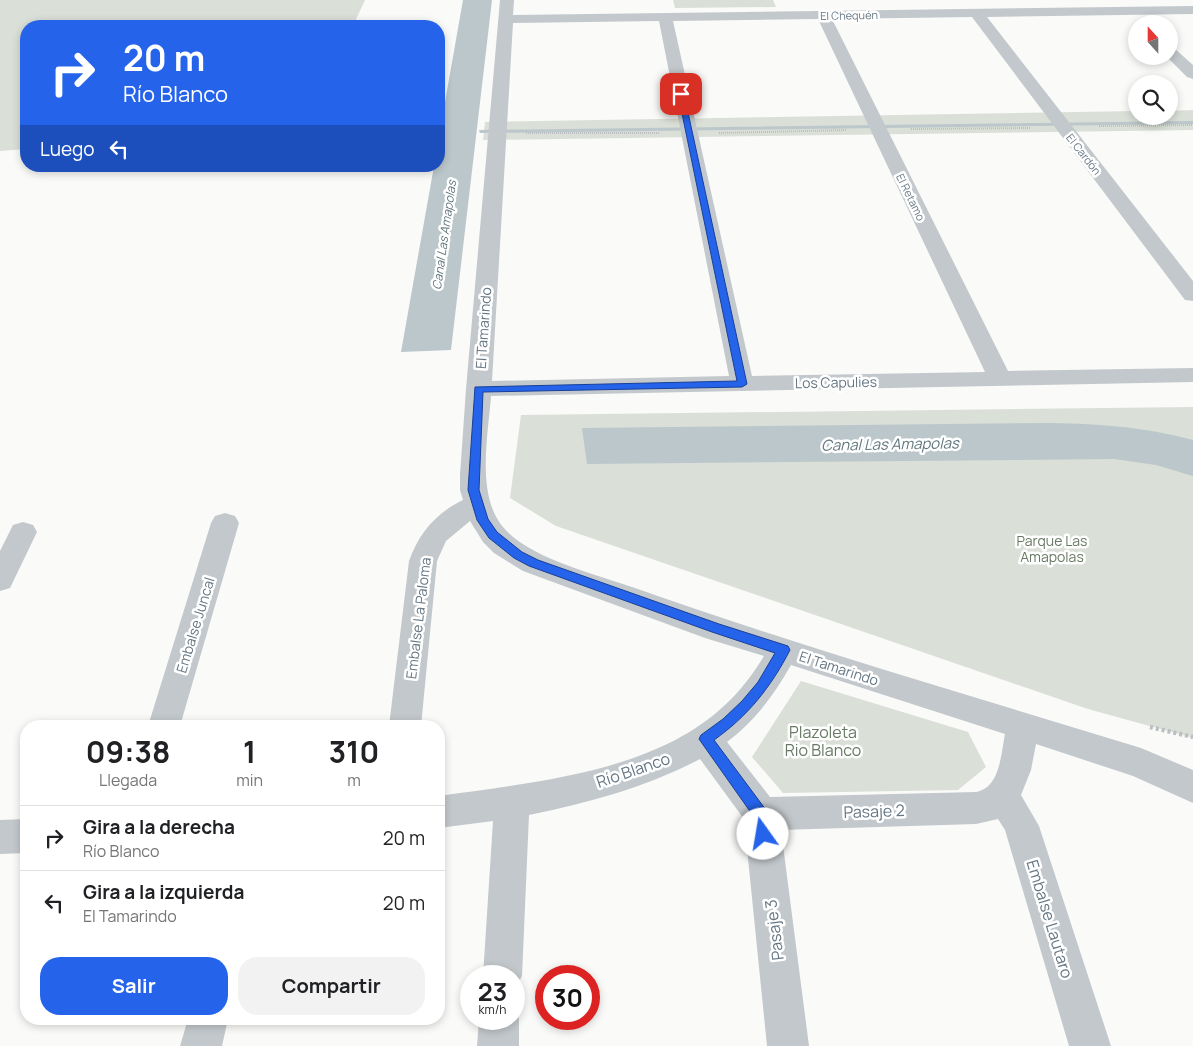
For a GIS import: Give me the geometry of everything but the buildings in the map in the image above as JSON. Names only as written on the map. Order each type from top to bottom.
[{"type":"street","name":"El Chequén","points":[[506,10],[665,17],[1193,10]]},
{"type":"street","name":"El Tamarindo","points":[[506,10],[473,475],[473,490],[477,505],[483,520],[493,535],[511,550],[534,563],[716,629],[1141,763],[1193,787]]},
{"type":"street","points":[[1127,11],[1131,15]]},
{"type":"street","name":"El Cardón","points":[[976,13],[1193,295]]},
{"type":"street","name":"El Retamo","points":[[823,15],[1000,379]]},
{"type":"street","points":[[665,17],[742,384]]},
{"type":"street","points":[[1178,60],[1193,74]]},
{"type":"street","name":"Los Capulies","points":[[478,389],[1193,375]]},
{"type":"street","name":"Embalse La Paloma","points":[[406,720],[423,561],[426,549],[432,537],[441,527],[463,511],[477,505]]},
{"type":"street","name":"Embalse Juncal","points":[[166,720],[225,523]]},
{"type":"street","points":[[0,580],[23,532]]},
{"type":"street","name":"Río Blanco","points":[[445,811],[572,789],[629,773],[669,759],[705,739],[728,723],[747,705],[762,686],[784,650]]},
{"type":"street","points":[[1002,797],[1010,786],[1023,726]]},
{"type":"street","points":[[705,739],[761,814]]},
{"type":"street","name":"Pasaje 2","points":[[761,814],[976,808],[991,805],[1002,797]]},
{"type":"street","name":"Embalse Lautaro","points":[[1002,797],[1013,811],[1021,826],[1090,1046]]},
{"type":"street","points":[[503,965],[512,800]]},
{"type":"street","name":"Pasaje 3","points":[[761,814],[788,1046]]},
{"type":"street","points":[[0,837],[20,836]]},
{"type":"street","points":[[201,1046],[206,1025]]},
{"type":"street","points":[[498,1046],[499,1030]]},
{"type":"path","points":[[496,133],[689,133],[1193,125]]},
{"type":"green space","points":[[0,0],[365,0],[356,20],[20,20],[20,149],[0,151]]},
{"type":"green space","points":[[673,0],[773,0],[776,7],[675,8]]},
{"type":"green space","points":[[1193,110],[1193,130],[483,140],[485,122],[1128,111],[1128,125],[1178,125],[1178,111]]},
{"type":"green space","name":"Parque Las Amapolas","points":[[1193,407],[1193,738],[1088,709],[556,526],[510,498],[521,415]]},
{"type":"green space","name":"Plazoleta Rio Blanco","points":[[801,681],[968,732],[986,767],[958,790],[783,793],[752,757]]},
{"type":"water","name":"Canal Las Amapolas","points":[[463,0],[492,0],[451,350],[401,352],[433,172],[445,172],[445,102]]},
{"type":"water","points":[[1178,121],[1193,121],[1193,124],[1178,124]]},
{"type":"water","points":[[1128,122],[1128,125],[480,133],[479,130]]},
{"type":"water","name":"Canal Las Amapolas","points":[[1051,423],[1123,427],[1193,440],[1193,476],[1156,465],[1114,459],[587,464],[582,428]]},
{"type":"route","points":[[681,94],[742,384],[478,389],[473,490],[483,520],[493,535],[504,546],[518,555],[534,563],[716,629],[784,650],[762,686],[747,705],[728,723],[705,739],[761,814],[763,834]]}]
